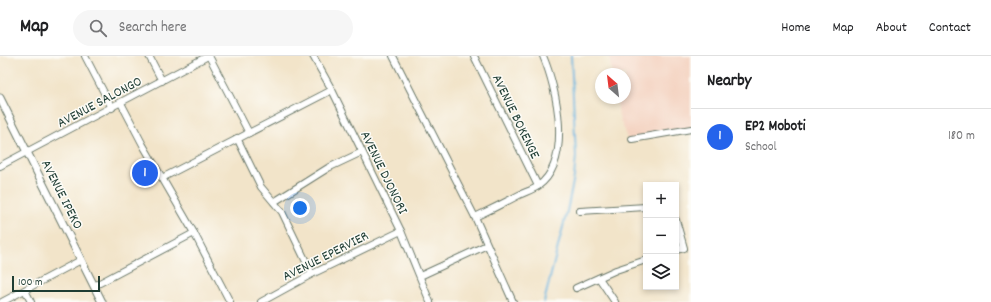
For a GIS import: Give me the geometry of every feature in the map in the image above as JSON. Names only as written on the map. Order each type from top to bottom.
[{"type":"street","points":[[85,56],[112,108]]},
{"type":"street","points":[[149,56],[162,81]]},
{"type":"street","points":[[208,56],[249,133]]},
{"type":"street","name":"AVENUE SALONGO","points":[[0,166],[208,56]]},
{"type":"street","name":"AVENUE DJONORI","points":[[313,56],[332,90],[401,231],[430,302]]},
{"type":"street","points":[[393,56],[475,217],[514,302]]},
{"type":"street","name":"AVENUE BOKENGE","points":[[474,56],[538,186]]},
{"type":"street","points":[[475,217],[538,186],[550,173],[557,159],[558,117],[556,92],[543,56]]},
{"type":"street","points":[[162,178],[332,90]]},
{"type":"street","name":"AVENUE IPEKO","points":[[0,98],[102,302]]},
{"type":"street","points":[[121,103],[194,233],[230,302]]},
{"type":"street","points":[[632,139],[691,129]]},
{"type":"street","points":[[237,138],[261,187],[282,212],[312,274]]},
{"type":"street","points":[[274,202],[328,168],[362,152]]},
{"type":"street","points":[[580,211],[643,208]]},
{"type":"street","points":[[679,230],[684,248],[679,249]]},
{"type":"street","name":"AVENUE EPERVIER","points":[[261,302],[312,274],[401,231]]},
{"type":"street","points":[[94,286],[194,233]]},
{"type":"street","points":[[420,276],[487,245]]},
{"type":"street","points":[[2,302],[81,260]]},
{"type":"street","points":[[576,288],[616,270],[643,261]]},
{"type":"street","points":[[599,278],[615,302]]},
{"type":"street","points":[[25,290],[31,302]]},
{"type":"shaded area","points":[[609,56],[691,56],[691,131],[628,141],[619,117],[617,104],[631,104],[631,68],[611,68]]},
{"type":"waterway","points":[[544,302],[574,177],[576,156],[571,56]]},
{"type":"place","name":"EP2 Moboti","points":[[145,173]]}]
